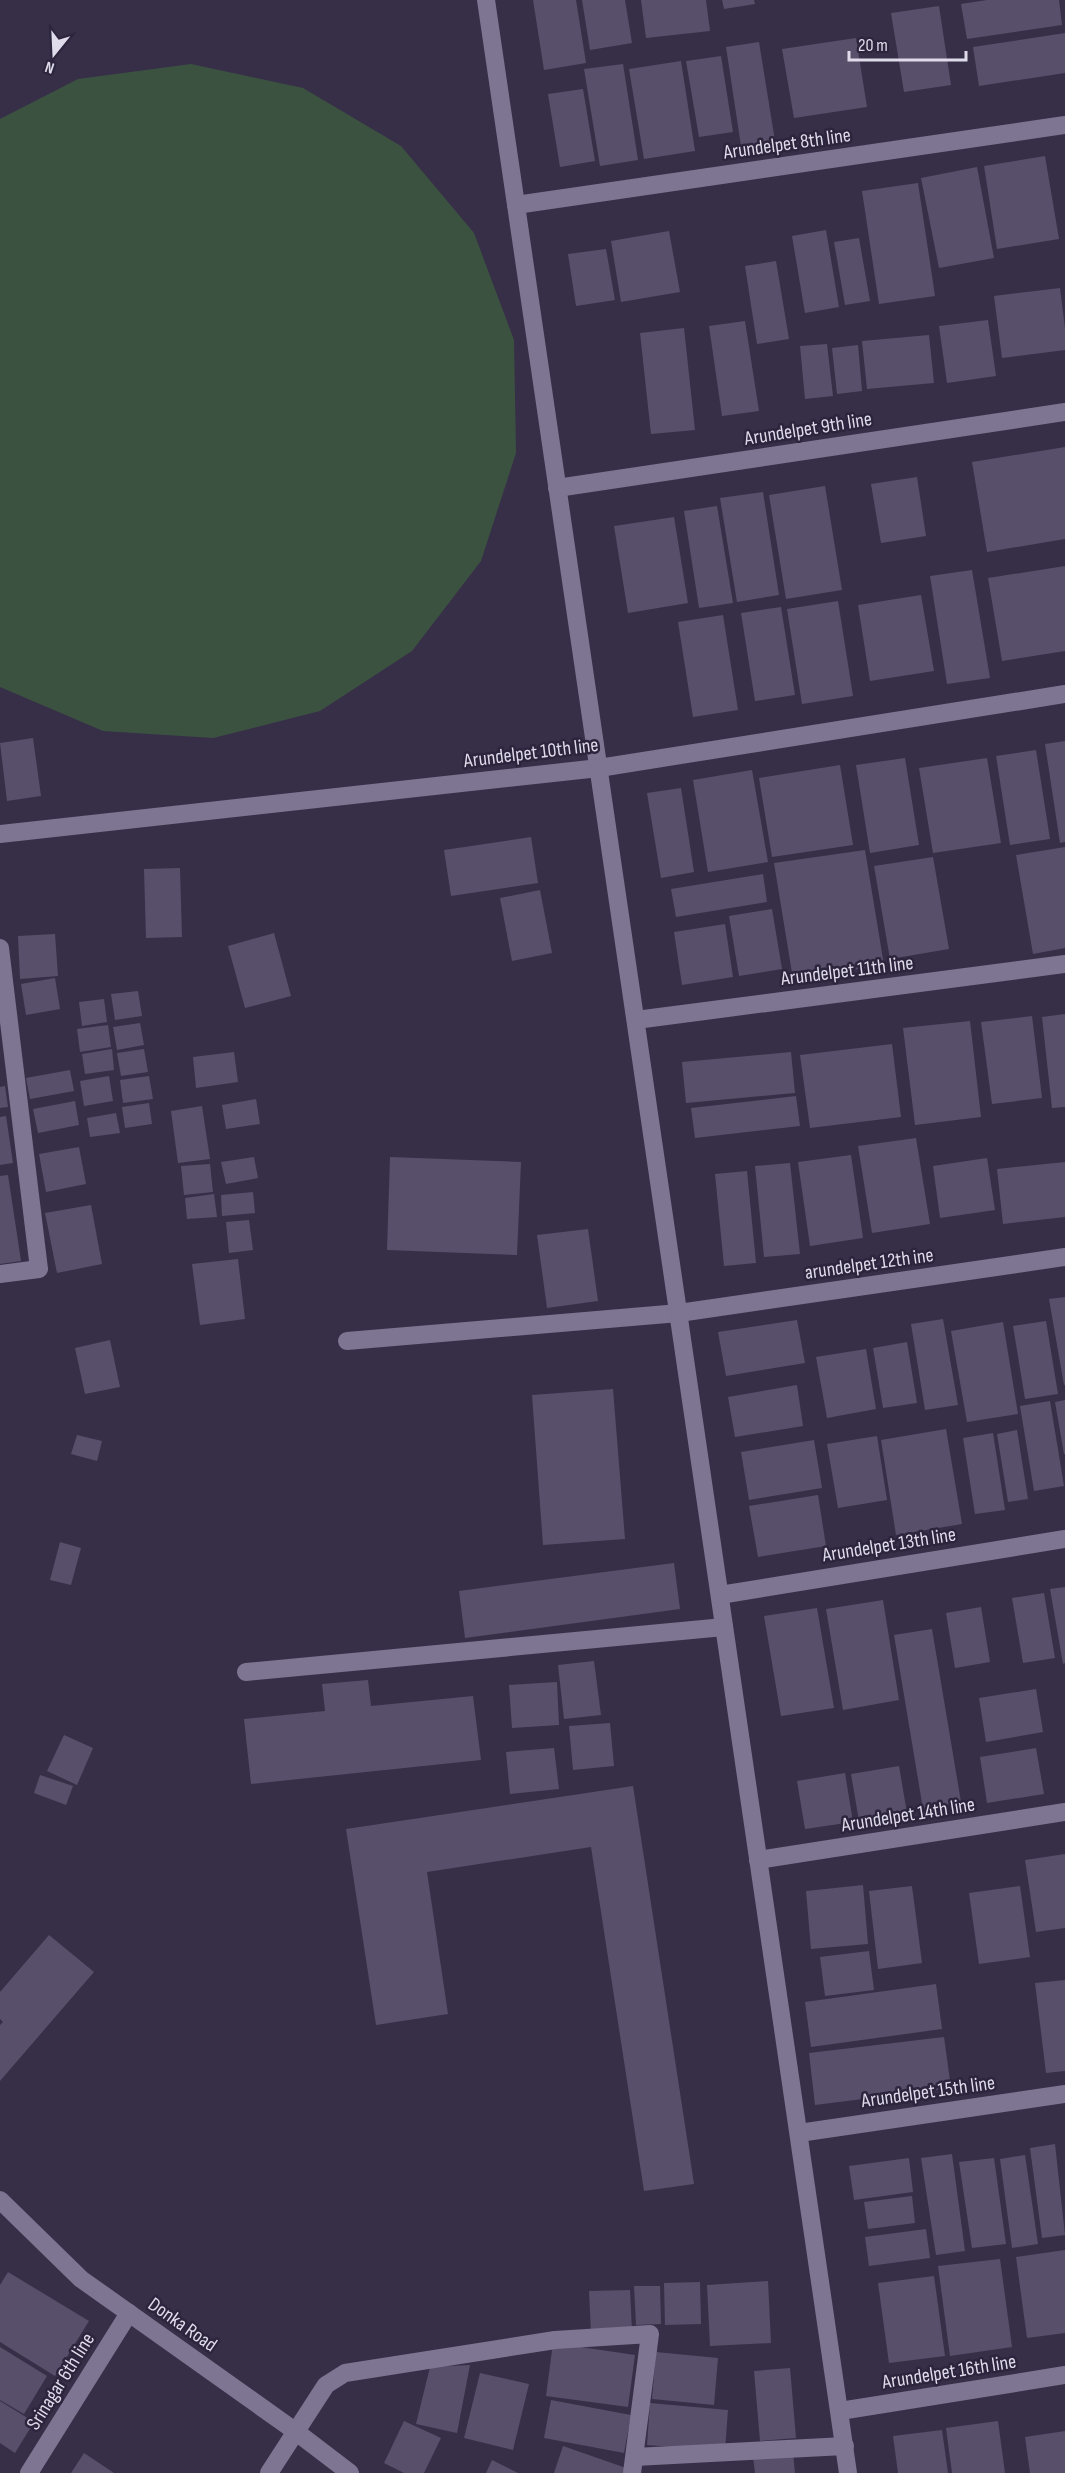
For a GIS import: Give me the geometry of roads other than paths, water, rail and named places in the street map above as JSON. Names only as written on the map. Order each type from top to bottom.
[{"type":"street","points":[[486,0],[848,2473]]},
{"type":"street","name":"Arundelpet 8th line","points":[[516,205],[1065,125]]},
{"type":"street","name":"Arundelpet 9th line","points":[[557,488],[1065,412]]},
{"type":"street","name":"Arundelpet 10th line","points":[[0,834],[599,768],[1065,694]]},
{"type":"street","points":[[0,948],[39,1269],[0,1274]]},
{"type":"street","name":"Arundelpet 11th line","points":[[636,1020],[1065,964]]},
{"type":"street","name":"arundelpet 12th ine","points":[[347,1341],[679,1313],[1065,1257]]},
{"type":"street","name":"Arundelpet 13th line","points":[[720,1594],[1065,1539]]},
{"type":"street","points":[[246,1672],[724,1627]]},
{"type":"street","name":"Arundelpet 14th line","points":[[758,1860],[1065,1812]]},
{"type":"street","name":"Arundelpet 15th line","points":[[799,2133],[1065,2094]]},
{"type":"street","name":"Donka Road","points":[[0,2200],[81,2278],[295,2430],[350,2473]]},
{"type":"street","name":"Srinagar 6th line","points":[[29,2473],[129,2313]]},
{"type":"street","points":[[269,2473],[326,2385],[345,2373],[555,2340],[650,2334],[634,2465],[845,2446]]},
{"type":"street","name":"Arundelpet 16th line","points":[[840,2411],[1065,2375]]}]
